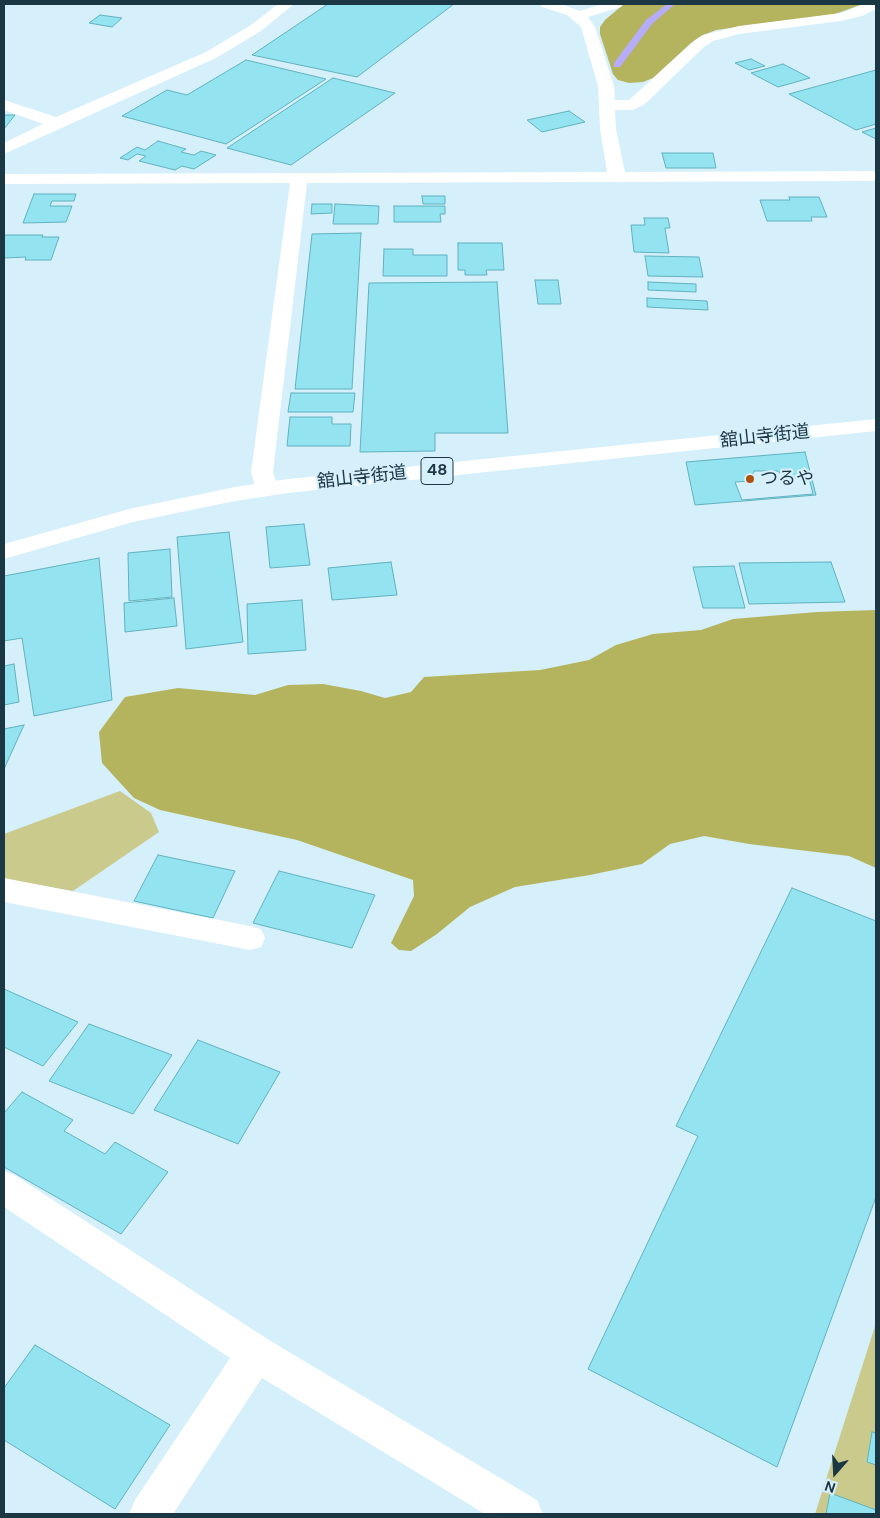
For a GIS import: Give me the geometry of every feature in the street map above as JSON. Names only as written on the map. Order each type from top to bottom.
[{"type":"street","points":[[4,149],[57,122],[211,55],[256,28],[287,4]]},
{"type":"street","points":[[547,4],[578,16],[588,27],[606,86],[608,129],[618,177]]},
{"type":"street","points":[[578,16],[616,4]]},
{"type":"street","points":[[607,105],[633,105],[699,44],[708,38],[739,30],[841,17],[857,13],[875,4]]},
{"type":"street","points":[[4,105],[57,122]]},
{"type":"street","points":[[4,179],[876,176]]},
{"type":"street","points":[[267,489],[262,472],[299,178]]},
{"type":"street","name":"舘山寺街道","points":[[4,552],[130,516],[267,489],[876,425]]},
{"type":"street","points":[[4,890],[250,938]]},
{"type":"street","points":[[4,1187],[256,1353],[523,1514]]},
{"type":"street","points":[[149,1514],[256,1353]]},
{"type":"green space","points":[[120,791],[151,813],[159,832],[73,891],[4,879],[4,834]]},
{"type":"green space","points":[[876,1323],[876,1514],[815,1514]]},
{"type":"shaded area","points":[[624,4],[863,4],[835,14],[716,30],[701,36],[691,43],[653,78],[643,82],[629,83],[618,80],[613,74],[600,34],[600,27],[605,20]]},
{"type":"shaded area","points":[[876,610],[876,868],[849,856],[749,844],[704,836],[670,844],[642,864],[590,875],[515,887],[470,907],[437,934],[411,951],[399,950],[391,943],[414,896],[413,880],[297,840],[160,810],[134,798],[102,763],[99,732],[125,697],[178,688],[255,695],[288,685],[323,684],[361,691],[385,698],[411,692],[424,677],[540,670],[589,660],[616,645],[653,634],[701,630],[733,619],[817,612]]},
{"type":"building","points":[[328,4],[454,4],[357,77],[252,55]]},
{"type":"building","points":[[100,15],[122,18],[112,27],[89,23]]},
{"type":"building","points":[[751,59],[765,66],[749,70],[735,63]]},
{"type":"building","points":[[246,60],[326,79],[226,144],[122,116],[167,90],[187,95]]},
{"type":"building","points":[[783,64],[810,78],[778,87],[751,73]]},
{"type":"building","points":[[876,70],[876,124],[856,130],[789,94]]},
{"type":"building","points":[[333,78],[395,93],[291,165],[227,148]]},
{"type":"building","points":[[569,111],[585,122],[542,132],[527,120]]},
{"type":"building","points":[[4,115],[15,115],[4,129]]},
{"type":"building","points":[[876,128],[876,139],[862,132]]},
{"type":"building","points":[[158,141],[186,149],[181,152],[194,155],[201,151],[216,155],[194,169],[182,166],[175,170],[139,161],[146,156],[137,154],[128,160],[120,158],[137,147],[145,150]]},
{"type":"building","points":[[662,153],[713,153],[716,168],[666,168]]},
{"type":"building","points":[[34,194],[76,194],[74,201],[52,201],[50,206],[72,206],[66,222],[23,223]]},
{"type":"building","points":[[422,196],[445,196],[445,204],[423,204]]},
{"type":"building","points":[[789,197],[819,197],[827,217],[811,217],[812,221],[767,221],[760,200],[790,200]]},
{"type":"building","points":[[312,204],[332,204],[332,213],[311,214]]},
{"type":"building","points":[[335,204],[379,206],[378,224],[333,224]]},
{"type":"building","points":[[394,206],[445,206],[445,214],[440,214],[441,222],[394,222]]},
{"type":"building","points":[[644,218],[668,218],[670,228],[665,228],[669,253],[634,252],[631,225],[645,225]]},
{"type":"building","points":[[361,233],[352,389],[295,389],[312,234]]},
{"type":"building","points":[[4,235],[59,237],[51,260],[25,260],[26,257],[4,258]]},
{"type":"building","points":[[458,243],[502,243],[504,270],[486,270],[487,275],[465,275],[465,270],[458,270]]},
{"type":"building","points":[[384,249],[413,249],[413,255],[447,255],[447,276],[383,276]]},
{"type":"building","points":[[645,256],[699,257],[703,277],[648,276]]},
{"type":"building","points":[[535,280],[558,280],[561,304],[538,304]]},
{"type":"building","points":[[497,282],[508,433],[435,433],[435,451],[360,452],[369,283]]},
{"type":"building","points":[[648,282],[696,284],[696,292],[648,290]]},
{"type":"building","points":[[647,298],[707,301],[708,310],[647,307]]},
{"type":"building","points":[[291,393],[355,393],[353,412],[288,412]]},
{"type":"building","points":[[290,417],[332,417],[332,424],[351,424],[350,446],[287,446]]},
{"type":"building","name":"つるや","points":[[805,452],[816,495],[695,505],[686,462]]},
{"type":"building","points":[[754,471],[777,471],[790,478],[809,478],[813,494],[742,500],[735,482],[750,481]]},
{"type":"building","points":[[304,524],[310,565],[270,568],[266,527]]},
{"type":"building","points":[[229,532],[243,642],[186,649],[177,537]]},
{"type":"building","points":[[170,549],[172,597],[129,601],[128,553]]},
{"type":"building","points":[[99,558],[112,700],[34,716],[22,638],[4,641],[4,576]]},
{"type":"building","points":[[391,562],[397,595],[332,600],[328,568]]},
{"type":"building","points":[[831,562],[845,602],[749,604],[739,563]]},
{"type":"building","points":[[734,566],[745,608],[703,608],[693,567]]},
{"type":"building","points":[[174,598],[177,626],[125,632],[124,603]]},
{"type":"building","points":[[302,600],[306,650],[248,654],[247,604]]},
{"type":"building","points":[[14,664],[19,702],[4,705],[4,666]]},
{"type":"building","points":[[24,725],[4,769],[4,729]]},
{"type":"building","points":[[158,855],[235,871],[213,918],[134,901]]},
{"type":"building","points":[[279,871],[375,895],[352,948],[253,923]]},
{"type":"building","points":[[792,888],[876,921],[876,1197],[777,1467],[588,1369],[698,1136],[676,1126]]},
{"type":"building","points":[[4,989],[78,1022],[43,1066],[4,1047]]},
{"type":"building","points":[[89,1024],[172,1055],[133,1114],[49,1081]]},
{"type":"building","points":[[198,1040],[280,1072],[238,1144],[154,1110]]},
{"type":"building","points":[[22,1092],[73,1120],[64,1131],[105,1154],[115,1142],[168,1172],[121,1234],[4,1167],[4,1113]]},
{"type":"building","points":[[35,1345],[170,1425],[115,1509],[4,1440],[4,1388]]},
{"type":"building","points":[[872,1432],[876,1433],[876,1465],[867,1462]]},
{"type":"building","points":[[830,1493],[876,1510],[876,1514],[826,1514]]},
{"type":"waterway","points":[[617,65],[649,22],[671,4]]},
{"type":"place","name":"つるや","points":[[750,479]]}]
